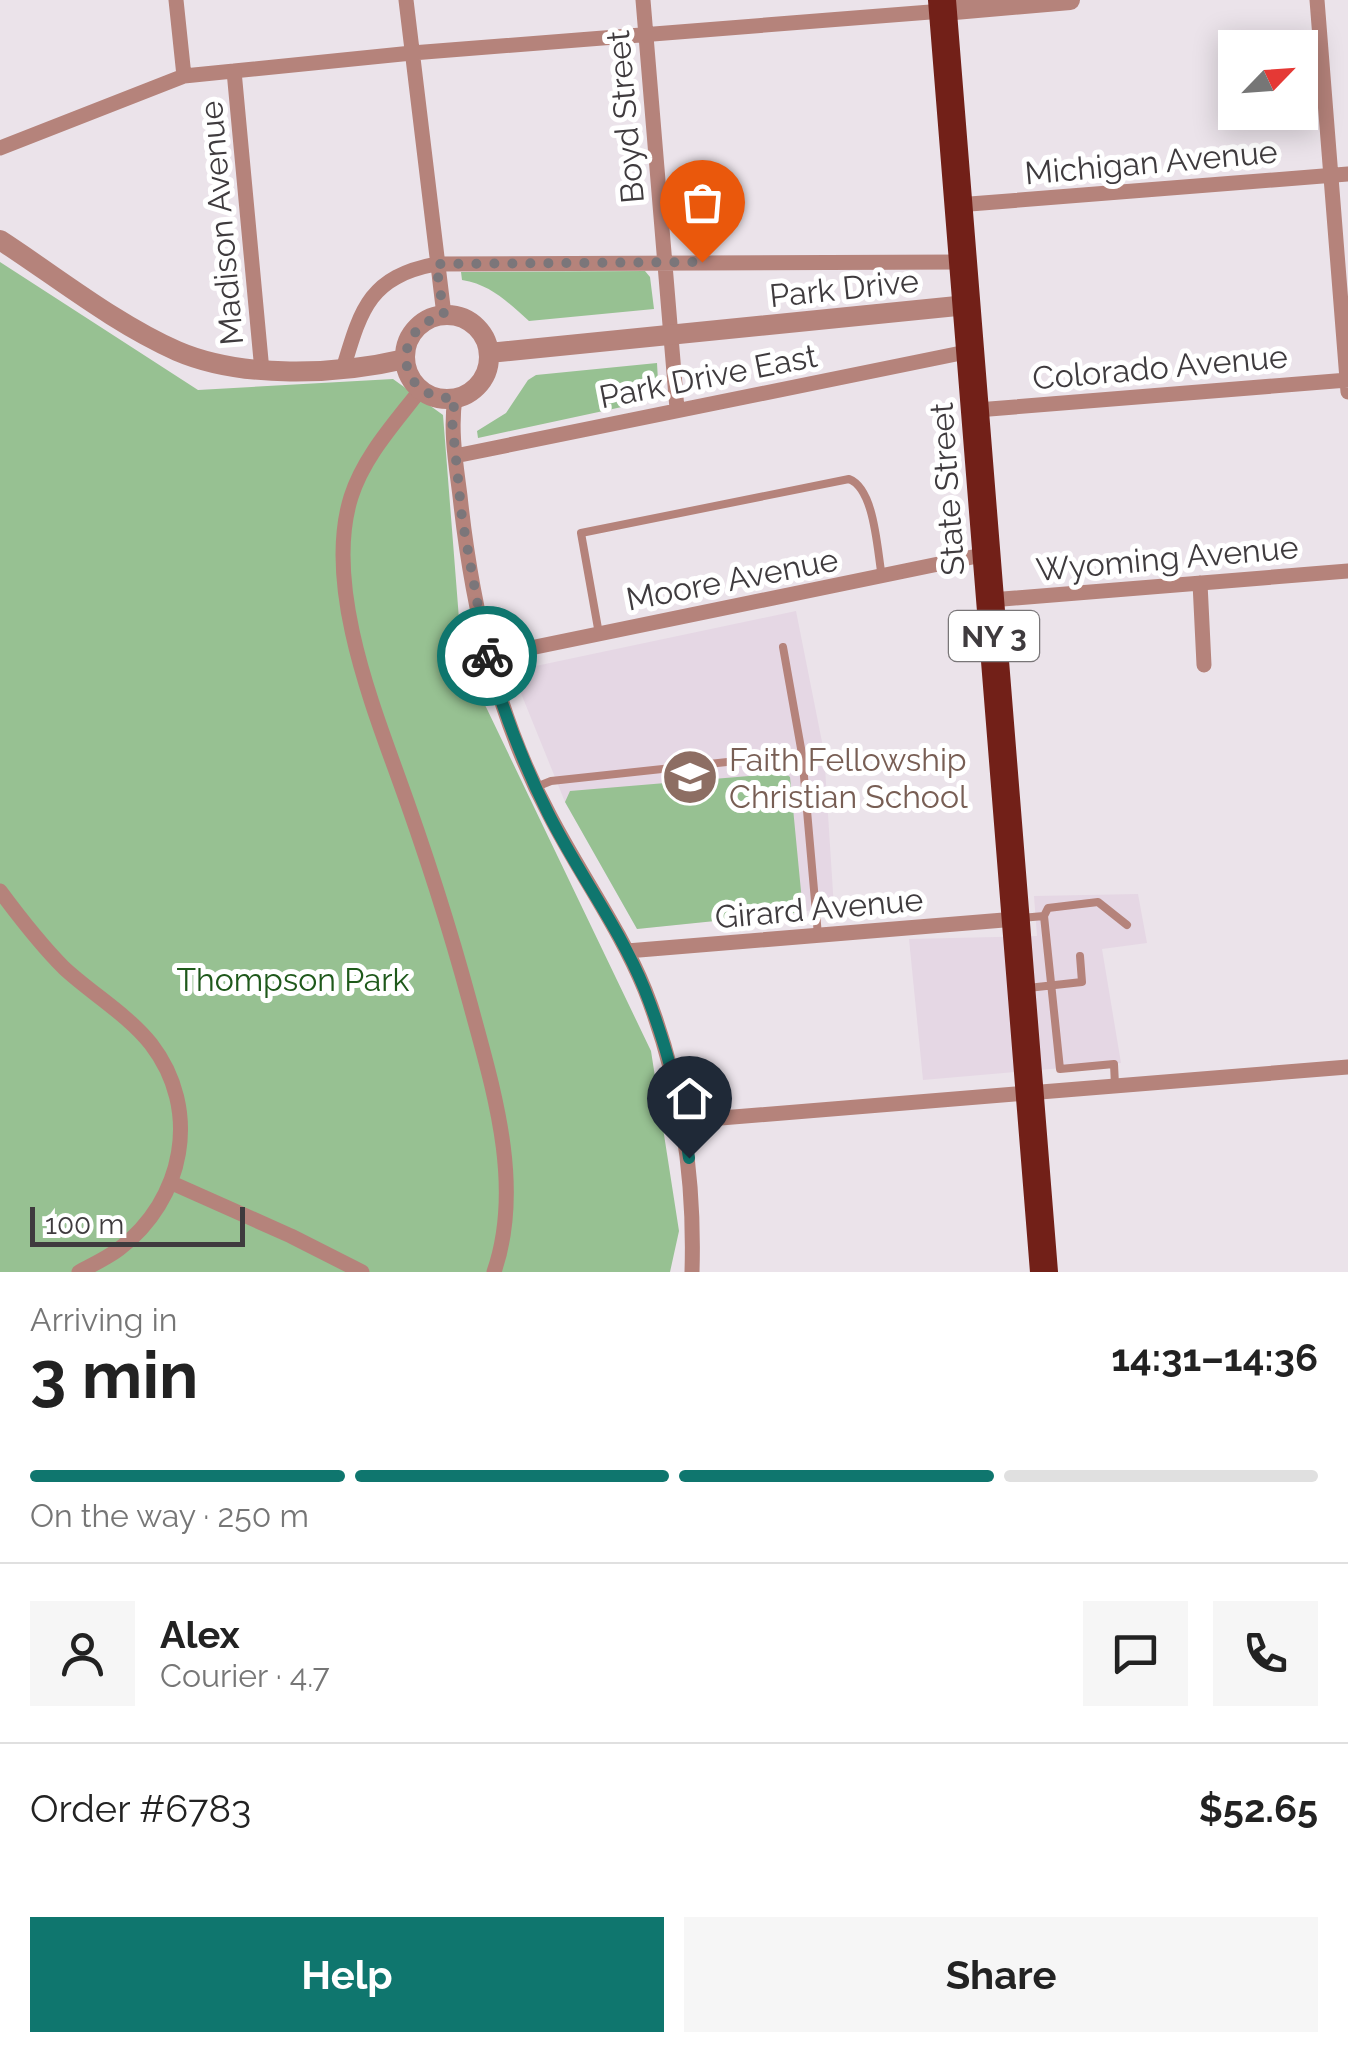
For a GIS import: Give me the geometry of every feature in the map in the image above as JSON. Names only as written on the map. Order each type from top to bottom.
[{"type":"highway","name":"State Street","points":[[943,6],[991,600],[1030,918],[1022,988],[1044,1272]]},
{"type":"street","points":[[176,0],[184,76]]},
{"type":"street","points":[[406,0],[444,315]]},
{"type":"street","name":"Boyd Street","points":[[642,0],[677,409]]},
{"type":"street","points":[[0,148],[184,76],[943,6],[1070,0]]},
{"type":"street","points":[[1317,0],[1348,392]]},
{"type":"street","name":"Madison Avenue","points":[[234,71],[262,370]]},
{"type":"street","name":"Michigan Avenue","points":[[958,205],[1348,174]]},
{"type":"street","points":[[0,240],[155,340],[206,362],[262,370],[343,369],[405,359]]},
{"type":"street","points":[[343,369],[360,312],[371,296],[389,280],[411,269],[436,264],[962,262]]},
{"type":"street","name":"Park Drive","points":[[489,353],[967,306]]},
{"type":"street","points":[[444,315],[469,320],[479,329],[489,353],[484,377],[477,387],[455,398],[443,399],[420,389],[405,359],[412,334],[420,324],[444,315]]},
{"type":"street","name":"Park Drive East","points":[[456,456],[971,351]]},
{"type":"street","name":"Colorado Avenue","points":[[977,410],[1348,380]]},
{"type":"street","points":[[420,389],[375,448],[351,496],[344,556],[348,615],[376,718],[419,832],[454,946],[498,1120],[506,1196],[502,1248],[494,1272]]},
{"type":"street","points":[[455,398],[452,420],[456,456],[474,597],[487,657],[536,787],[627,951],[665,1046],[684,1121],[694,1220],[692,1272]]},
{"type":"street","name":"Moore Avenue","points":[[487,657],[988,554]]},
{"type":"street","name":"Wyoming Avenue","points":[[991,600],[1348,571]]},
{"type":"street","points":[[1200,583],[1204,665]]},
{"type":"street","points":[[0,891],[36,939],[66,970],[140,1032],[162,1061],[176,1093],[182,1140],[172,1182],[146,1224],[119,1249],[79,1272]]},
{"type":"street","name":"Girard Avenue","points":[[627,951],[1030,918]]},
{"type":"street","points":[[684,1121],[1348,1067]]},
{"type":"street","points":[[172,1182],[362,1272]]},
{"type":"lane","points":[[599,634],[582,534],[691,510],[848,479],[859,483],[867,496],[882,577]]},
{"type":"lane","points":[[782,646],[802,754],[818,935]]},
{"type":"lane","points":[[536,787],[551,781],[802,754]]},
{"type":"lane","points":[[1116,1086],[1114,1064],[1060,1069],[1052,985],[1030,918],[1048,908],[1098,902],[1127,925]]},
{"type":"lane","points":[[1022,988],[1082,982],[1080,956]]},
{"type":"lane","points":[[1086,1067],[1088,1089]]},
{"type":"shaded area","name":"Faith Fellowship Christian School","points":[[796,611],[824,752],[834,908],[637,929],[565,802],[512,671]]},
{"type":"shaded area","points":[[1138,894],[1147,943],[1102,949],[1121,1063],[923,1080],[909,939],[1037,936],[1034,896]]},
{"type":"green space","name":"Thompson Park","points":[[0,262],[198,390],[393,379],[443,415],[462,657],[651,1051],[679,1231],[670,1272],[0,1272]]},
{"type":"green space","points":[[645,271],[650,277],[654,309],[529,321],[491,290],[462,280],[461,272]]},
{"type":"green space","points":[[657,363],[659,399],[478,438],[477,431],[506,413],[528,380],[536,375]]},
{"type":"green space","points":[[784,773],[790,777],[803,912],[637,929],[565,802],[570,791]]},
{"type":"way so far","points":[[487,656],[462,518],[452,420],[455,398],[431,396],[420,389],[405,359],[406,346],[420,324],[444,315],[436,264],[702,262]]},
{"type":"place","name":"Faith Fellowship Christian School","points":[[690,777]]},
{"type":"route","points":[[487,656],[520,752],[548,814],[644,988],[665,1046],[689,1158]]}]
